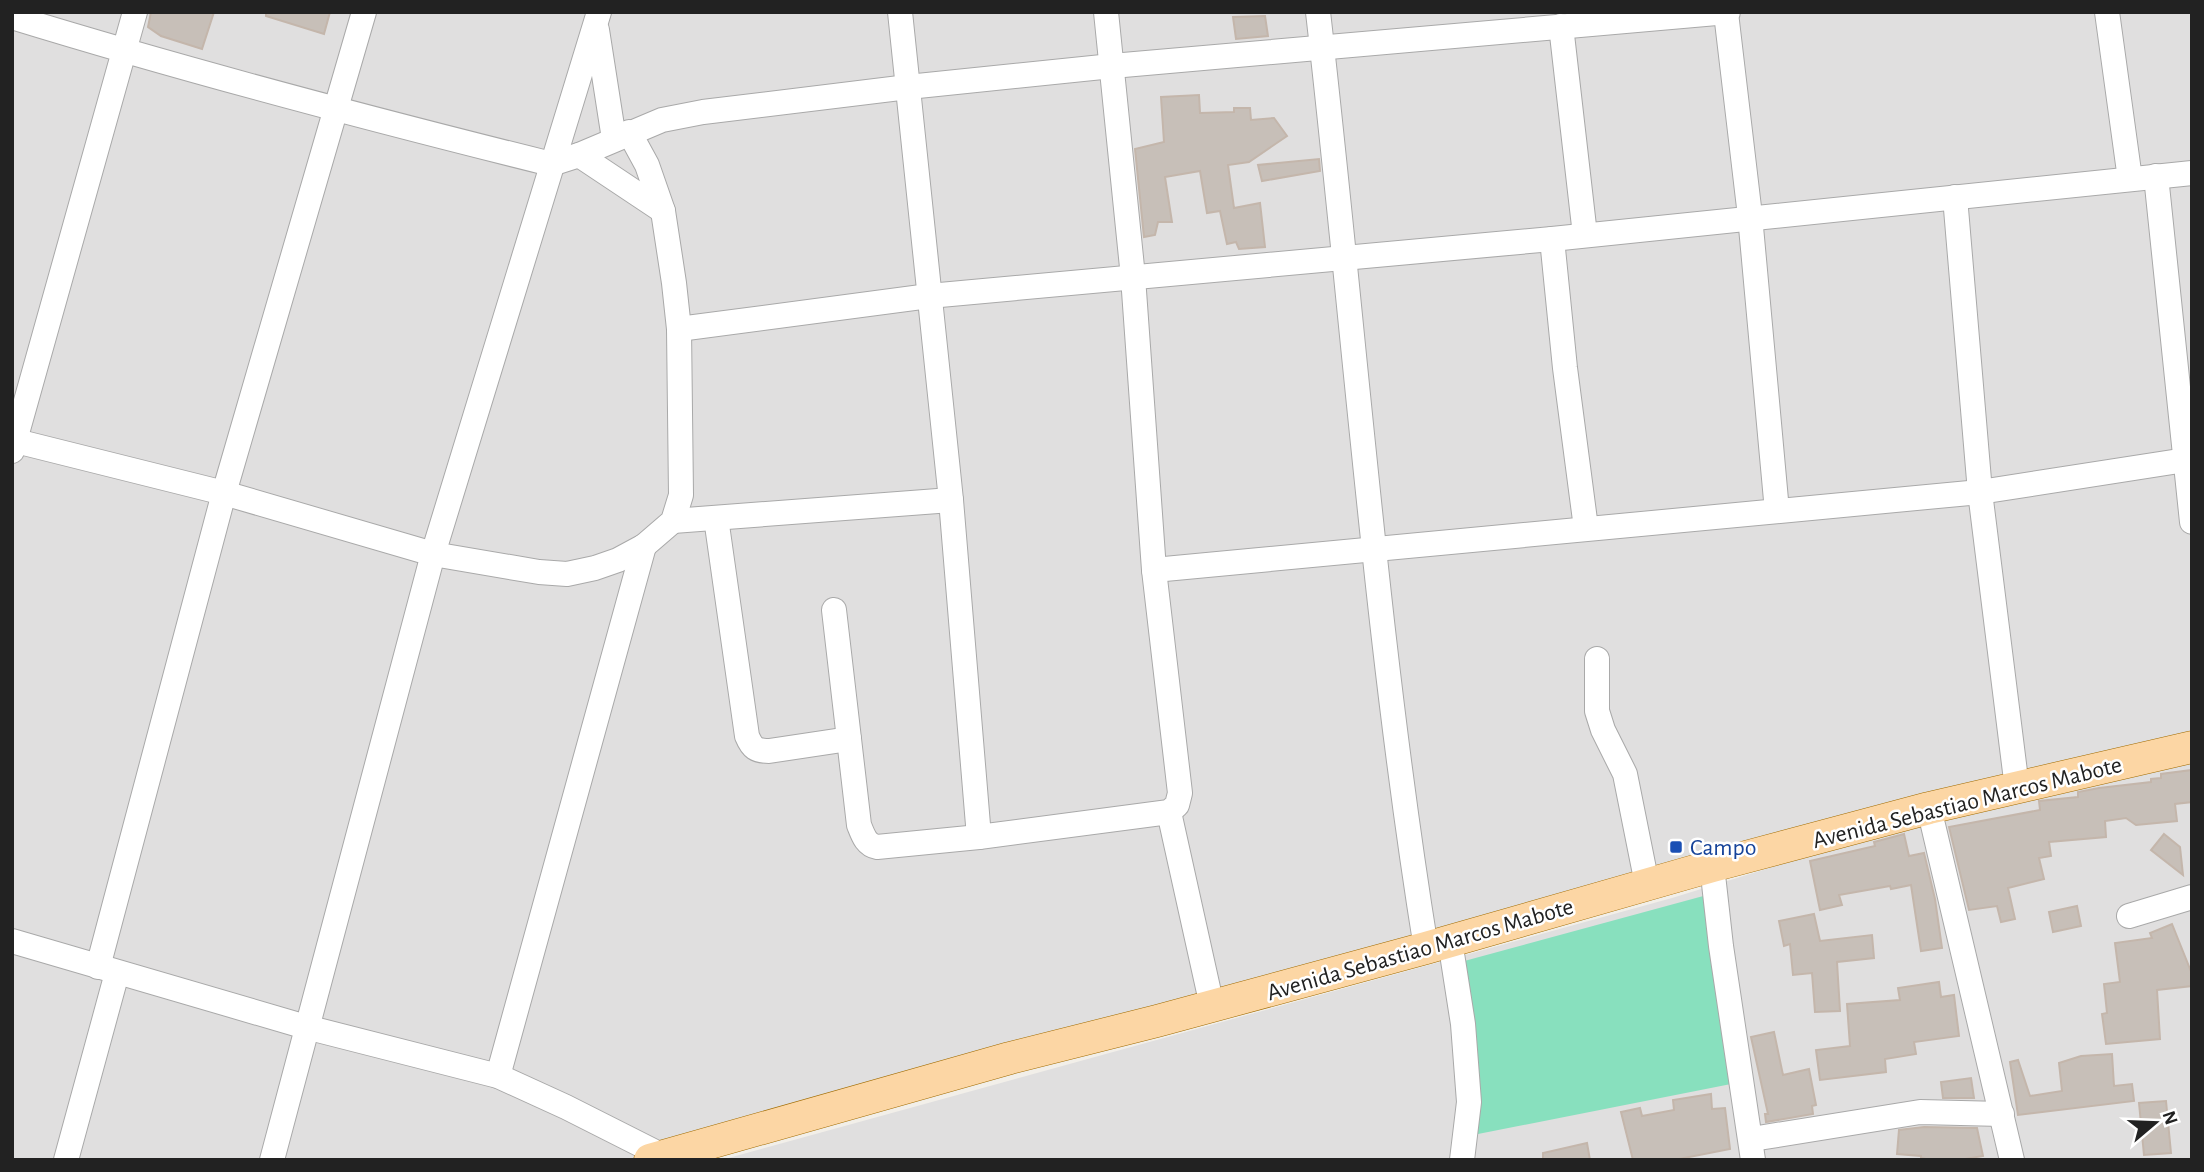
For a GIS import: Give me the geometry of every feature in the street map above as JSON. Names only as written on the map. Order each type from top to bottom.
[{"type":"main road","name":"Avenida Sebastiao Marcos Mabote","points":[[657,1158],[1010,1059],[1438,945],[1712,866],[1929,808],[2192,747]]},
{"type":"street","points":[[135,12],[13,444],[224,493],[433,554],[539,572],[567,574],[618,560],[644,546],[673,521],[681,495],[679,330],[663,211],[647,165],[621,136],[598,17]]},
{"type":"street","points":[[66,1160],[107,970],[224,493],[364,12]]},
{"type":"street","points":[[900,12],[951,500],[979,837]]},
{"type":"street","points":[[834,610],[859,825],[870,846],[979,837],[1168,812],[1177,805],[1180,793],[1154,570],[1133,277],[1106,12]]},
{"type":"street","points":[[1318,12],[1373,548],[1408,839],[1464,1024],[1468,1101],[1462,1160]]},
{"type":"street","points":[[2107,12],[2130,179]]},
{"type":"street","points":[[12,17],[334,111],[551,164],[662,120],[703,112],[1112,66],[1717,13],[1750,216],[1777,511]]},
{"type":"street","points":[[272,1160],[433,554],[598,17]]},
{"type":"street","points":[[1560,26],[1585,235]]},
{"type":"street","points":[[579,155],[663,211]]},
{"type":"street","points":[[679,330],[929,296],[1552,239],[1750,216],[2192,173]]},
{"type":"street","points":[[2156,176],[2188,459],[2192,522]]},
{"type":"street","points":[[1955,197],[1980,492],[2017,788]]},
{"type":"street","points":[[1552,239],[1564,368],[1586,528]]},
{"type":"street","points":[[1154,570],[1980,492],[2188,459]]},
{"type":"street","points":[[673,521],[951,500]]},
{"type":"street","points":[[716,518],[747,736],[751,747],[758,751],[769,751],[849,739]]},
{"type":"street","points":[[498,1076],[644,546]]},
{"type":"street","points":[[1597,659],[1597,710],[1602,730],[1625,774],[1647,884]]},
{"type":"street","points":[[1929,808],[2012,1160]]},
{"type":"street","points":[[1168,812],[1212,1006]]},
{"type":"street","points":[[1712,866],[1721,946],[1753,1149],[1909,1113],[1950,1111],[2002,1114]]},
{"type":"street","points":[[2129,916],[2192,897]]},
{"type":"street","points":[[12,942],[306,1027],[498,1076],[566,1107],[657,1158]]},
{"type":"shaded area","points":[[12,12],[2192,12],[2192,751],[671,1160],[12,1160]]},
{"type":"shaded area","points":[[2192,763],[2192,1160],[721,1160],[1672,898],[1903,827]]},
{"type":"green space","points":[[1707,895],[1731,1084],[1478,1134],[1457,963]]},
{"type":"building","points":[[151,12],[214,12],[202,49],[161,36],[148,27]]},
{"type":"building","points":[[266,12],[330,12],[324,34],[266,16]]},
{"type":"building","points":[[1265,16],[1268,36],[1236,39],[1233,17]]},
{"type":"building","points":[[1199,95],[1200,113],[1234,112],[1234,108],[1250,108],[1251,120],[1274,118],[1287,136],[1249,162],[1228,165],[1234,208],[1260,203],[1265,247],[1239,249],[1236,242],[1227,244],[1220,211],[1207,213],[1200,171],[1165,177],[1172,222],[1158,222],[1155,235],[1144,237],[1135,149],[1164,142],[1161,97]]},
{"type":"building","points":[[1319,159],[1320,171],[1262,181],[1258,165]]},
{"type":"building","points":[[2192,770],[2192,802],[2175,804],[2177,821],[2136,825],[2126,818],[2105,821],[2106,837],[2049,842],[2051,856],[2039,858],[2044,879],[2008,888],[2015,919],[2001,922],[1997,906],[1969,910],[1949,827],[2040,810],[2039,801],[2078,797],[2078,792],[2151,782],[2151,779],[2161,778],[2161,774]]},
{"type":"building","points":[[1904,834],[1909,856],[1924,853],[1935,899],[1942,948],[1921,951],[1911,885],[1839,895],[1842,905],[1820,910],[1810,861],[1875,846],[1874,842]]},
{"type":"building","points":[[2164,834],[2180,847],[2183,875],[2151,850]]},
{"type":"building","points":[[2077,906],[2081,926],[2053,932],[2049,912]]},
{"type":"building","points":[[1814,914],[1820,941],[1872,935],[1874,958],[1837,962],[1840,1011],[1815,1012],[1812,973],[1793,975],[1790,944],[1784,946],[1779,921]]},
{"type":"building","points":[[2172,924],[2192,974],[2192,986],[2157,990],[2160,1039],[2106,1044],[2102,1014],[2107,1013],[2104,984],[2120,982],[2115,943],[2152,938],[2150,933]]},
{"type":"building","points":[[1939,982],[1941,997],[1954,995],[1959,1036],[1914,1042],[1916,1054],[1885,1059],[1886,1072],[1820,1080],[1816,1050],[1850,1046],[1847,1004],[1900,1000],[1898,988]]},
{"type":"building","points":[[1774,1032],[1783,1075],[1809,1069],[1816,1105],[1812,1106],[1813,1114],[1766,1122],[1765,1114],[1768,1114],[1751,1037]]},
{"type":"building","points":[[2112,1054],[2114,1086],[2132,1084],[2134,1101],[2018,1115],[2010,1062],[2018,1060],[2030,1096],[2062,1091],[2059,1063],[2081,1056]]},
{"type":"building","points":[[1971,1078],[1974,1098],[1943,1098],[1941,1082]]},
{"type":"building","points":[[1711,1094],[1712,1109],[1725,1108],[1730,1149],[1674,1160],[1633,1160],[1621,1112],[1640,1108],[1642,1116],[1674,1110],[1673,1100]]},
{"type":"building","points":[[2166,1101],[2171,1153],[2144,1155],[2139,1103]]},
{"type":"building","points":[[1924,1127],[1977,1128],[1983,1156],[1959,1160],[1931,1160],[1921,1156],[1897,1154],[1899,1130]]},
{"type":"building","points":[[1587,1143],[1590,1160],[1543,1160],[1543,1153]]},
{"type":"place","name":"Campo","points":[[1676,847]]}]
